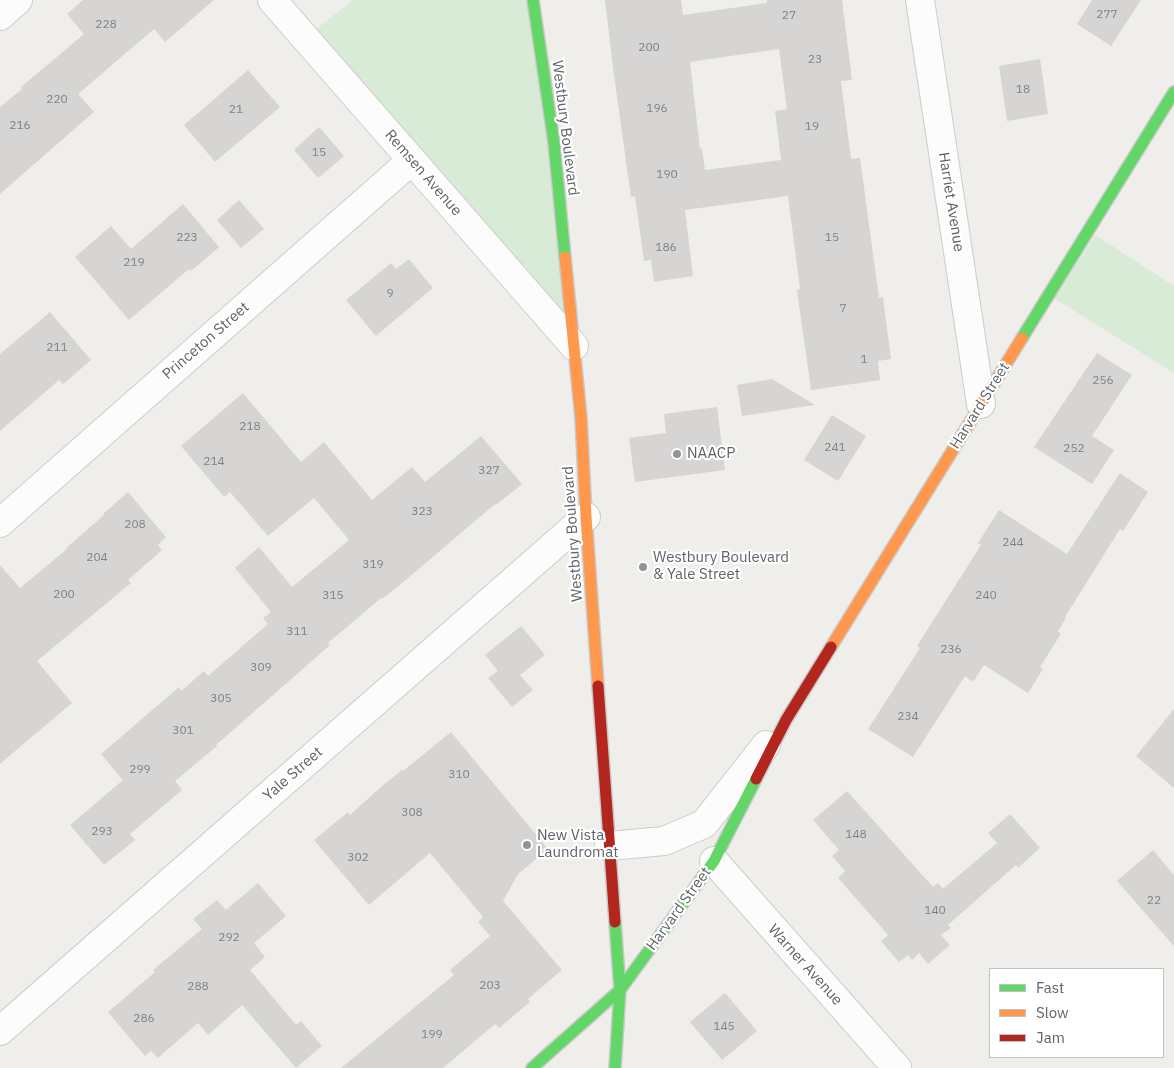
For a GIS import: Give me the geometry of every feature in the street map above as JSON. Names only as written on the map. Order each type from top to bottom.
[{"type":"street","points":[[0,16],[18,0]]},
{"type":"street","name":"Remsen Avenue","points":[[272,0],[574,346]]},
{"type":"street","name":"Westbury Boulevard","points":[[533,0],[554,143],[581,418],[586,517],[620,990],[615,1068]]},
{"type":"street","name":"Harriet Avenue","points":[[920,0],[981,404]]},
{"type":"street","name":"Harvard Street","points":[[532,1068],[620,990],[714,862],[786,720],[1174,92]]},
{"type":"street","name":"Princeton Street","points":[[0,522],[412,160]]},
{"type":"street","name":"Yale Street","points":[[0,1031],[586,517]]},
{"type":"street","name":"Harvard Street","points":[[609,846],[664,841],[704,824],[786,720]]},
{"type":"street","name":"Warner Avenue","points":[[714,862],[897,1068]]},
{"type":"green space","points":[[353,0],[533,0],[574,346],[305,38]]},
{"type":"green space","points":[[1095,235],[1174,286],[1174,373],[1054,298]]},
{"type":"building","points":[[83,0],[214,0],[165,42],[154,29],[78,94],[94,112],[0,194],[0,107],[84,34],[67,14]]},
{"type":"building","points":[[605,0],[681,0],[683,15],[767,3],[767,0],[842,0],[852,80],[841,81],[851,159],[860,158],[879,298],[883,297],[891,359],[878,361],[880,380],[811,390],[797,290],[800,289],[788,196],[685,210],[693,276],[654,282],[651,260],[644,261],[635,196],[631,197]],"holes":[[[779,49],[787,109],[775,111],[781,160],[705,170],[702,148],[700,149],[690,62]]]},
{"type":"building","points":[[1092,0],[1141,0],[1111,46],[1077,24]]},
{"type":"building","points":[[1040,59],[1048,114],[1007,121],[999,66]]},
{"type":"building","points":[[248,70],[280,107],[215,162],[184,125]]},
{"type":"building","points":[[319,127],[344,156],[318,178],[294,150]]},
{"type":"building","points":[[239,200],[264,229],[241,248],[217,220]]},
{"type":"building","points":[[183,204],[219,247],[191,271],[189,269],[129,320],[75,257],[111,226],[131,249]]},
{"type":"building","points":[[409,259],[433,288],[376,336],[346,300],[391,263],[396,269]]},
{"type":"building","points":[[50,312],[91,360],[63,384],[59,380],[0,431],[0,354]]},
{"type":"building","points":[[1097,353],[1132,375],[1092,436],[1114,450],[1092,484],[1034,447]]},
{"type":"building","points":[[772,379],[815,405],[742,416],[737,385]]},
{"type":"building","points":[[243,393],[301,462],[324,442],[372,500],[412,467],[425,482],[481,436],[522,484],[495,504],[328,643],[330,645],[175,781],[182,790],[130,834],[135,840],[104,865],[70,825],[123,780],[101,754],[179,687],[181,691],[204,671],[208,676],[268,624],[263,618],[271,612],[235,568],[259,547],[292,587],[349,540],[314,498],[268,536],[230,492],[224,497],[181,446]]},
{"type":"building","name":"NAACP","points":[[717,407],[725,470],[635,482],[629,438],[666,433],[664,414]]},
{"type":"building","points":[[832,415],[866,436],[838,481],[804,460]]},
{"type":"building","points":[[1120,473],[1148,492],[1123,531],[1120,529],[1065,617],[1058,631],[1061,634],[1040,667],[1043,669],[1028,693],[984,665],[973,682],[965,676],[913,757],[868,729],[920,648],[917,646],[981,545],[978,543],[999,510],[1067,554]]},
{"type":"building","points":[[128,492],[166,537],[158,545],[162,550],[128,580],[131,583],[37,661],[72,703],[0,764],[0,565],[20,588],[67,549]]},
{"type":"building","points":[[521,626],[545,655],[520,675],[533,690],[512,707],[488,678],[498,671],[485,655]]},
{"type":"building","points":[[1174,709],[1174,788],[1136,756]]},
{"type":"building","points":[[451,732],[548,849],[518,874],[503,901],[562,970],[528,999],[530,1002],[499,1028],[495,1024],[443,1068],[341,1068],[454,975],[450,970],[490,936],[478,922],[483,917],[430,853],[369,905],[314,840],[348,812],[350,815],[382,786]]},
{"type":"building","points":[[847,791],[933,887],[938,883],[943,889],[997,843],[988,833],[1010,814],[1040,848],[1018,868],[1016,865],[948,925],[951,928],[941,935],[950,945],[928,964],[919,953],[912,960],[908,955],[899,962],[881,941],[888,935],[838,878],[845,871],[832,856],[839,850],[813,820]]},
{"type":"building","points":[[1153,850],[1174,875],[1174,946],[1117,881]]},
{"type":"building","points":[[258,883],[286,916],[254,943],[265,957],[250,970],[296,1025],[301,1021],[322,1046],[296,1068],[242,1005],[208,1035],[198,1023],[158,1058],[151,1051],[145,1056],[108,1012],[155,972],[153,970],[202,929],[193,919],[217,900],[226,910]]},
{"type":"building","points":[[725,993],[757,1031],[722,1060],[690,1022]]},
{"type":"traffic: fast","points":[[533,0],[554,143],[565,257]]},
{"type":"traffic: fast","points":[[1022,338],[1174,92]]},
{"type":"traffic: fast","points":[[532,1068],[620,990],[714,861],[756,779]]},
{"type":"traffic: fast","points":[[615,922],[620,990],[615,1068]]},
{"type":"traffic: slow","points":[[565,257],[581,418],[598,686]]},
{"type":"traffic: slow","points":[[831,647],[1022,338]]},
{"type":"traffic: jam","points":[[756,779],[786,720],[831,647]]},
{"type":"traffic: jam","points":[[598,686],[615,922]]},
{"type":"place","name":"NAACP","points":[[677,454]]},
{"type":"place","name":"Westbury Boulevard & Yale Street","points":[[643,567]]},
{"type":"place","name":"New Vista Laundromat","points":[[527,845]]}]
